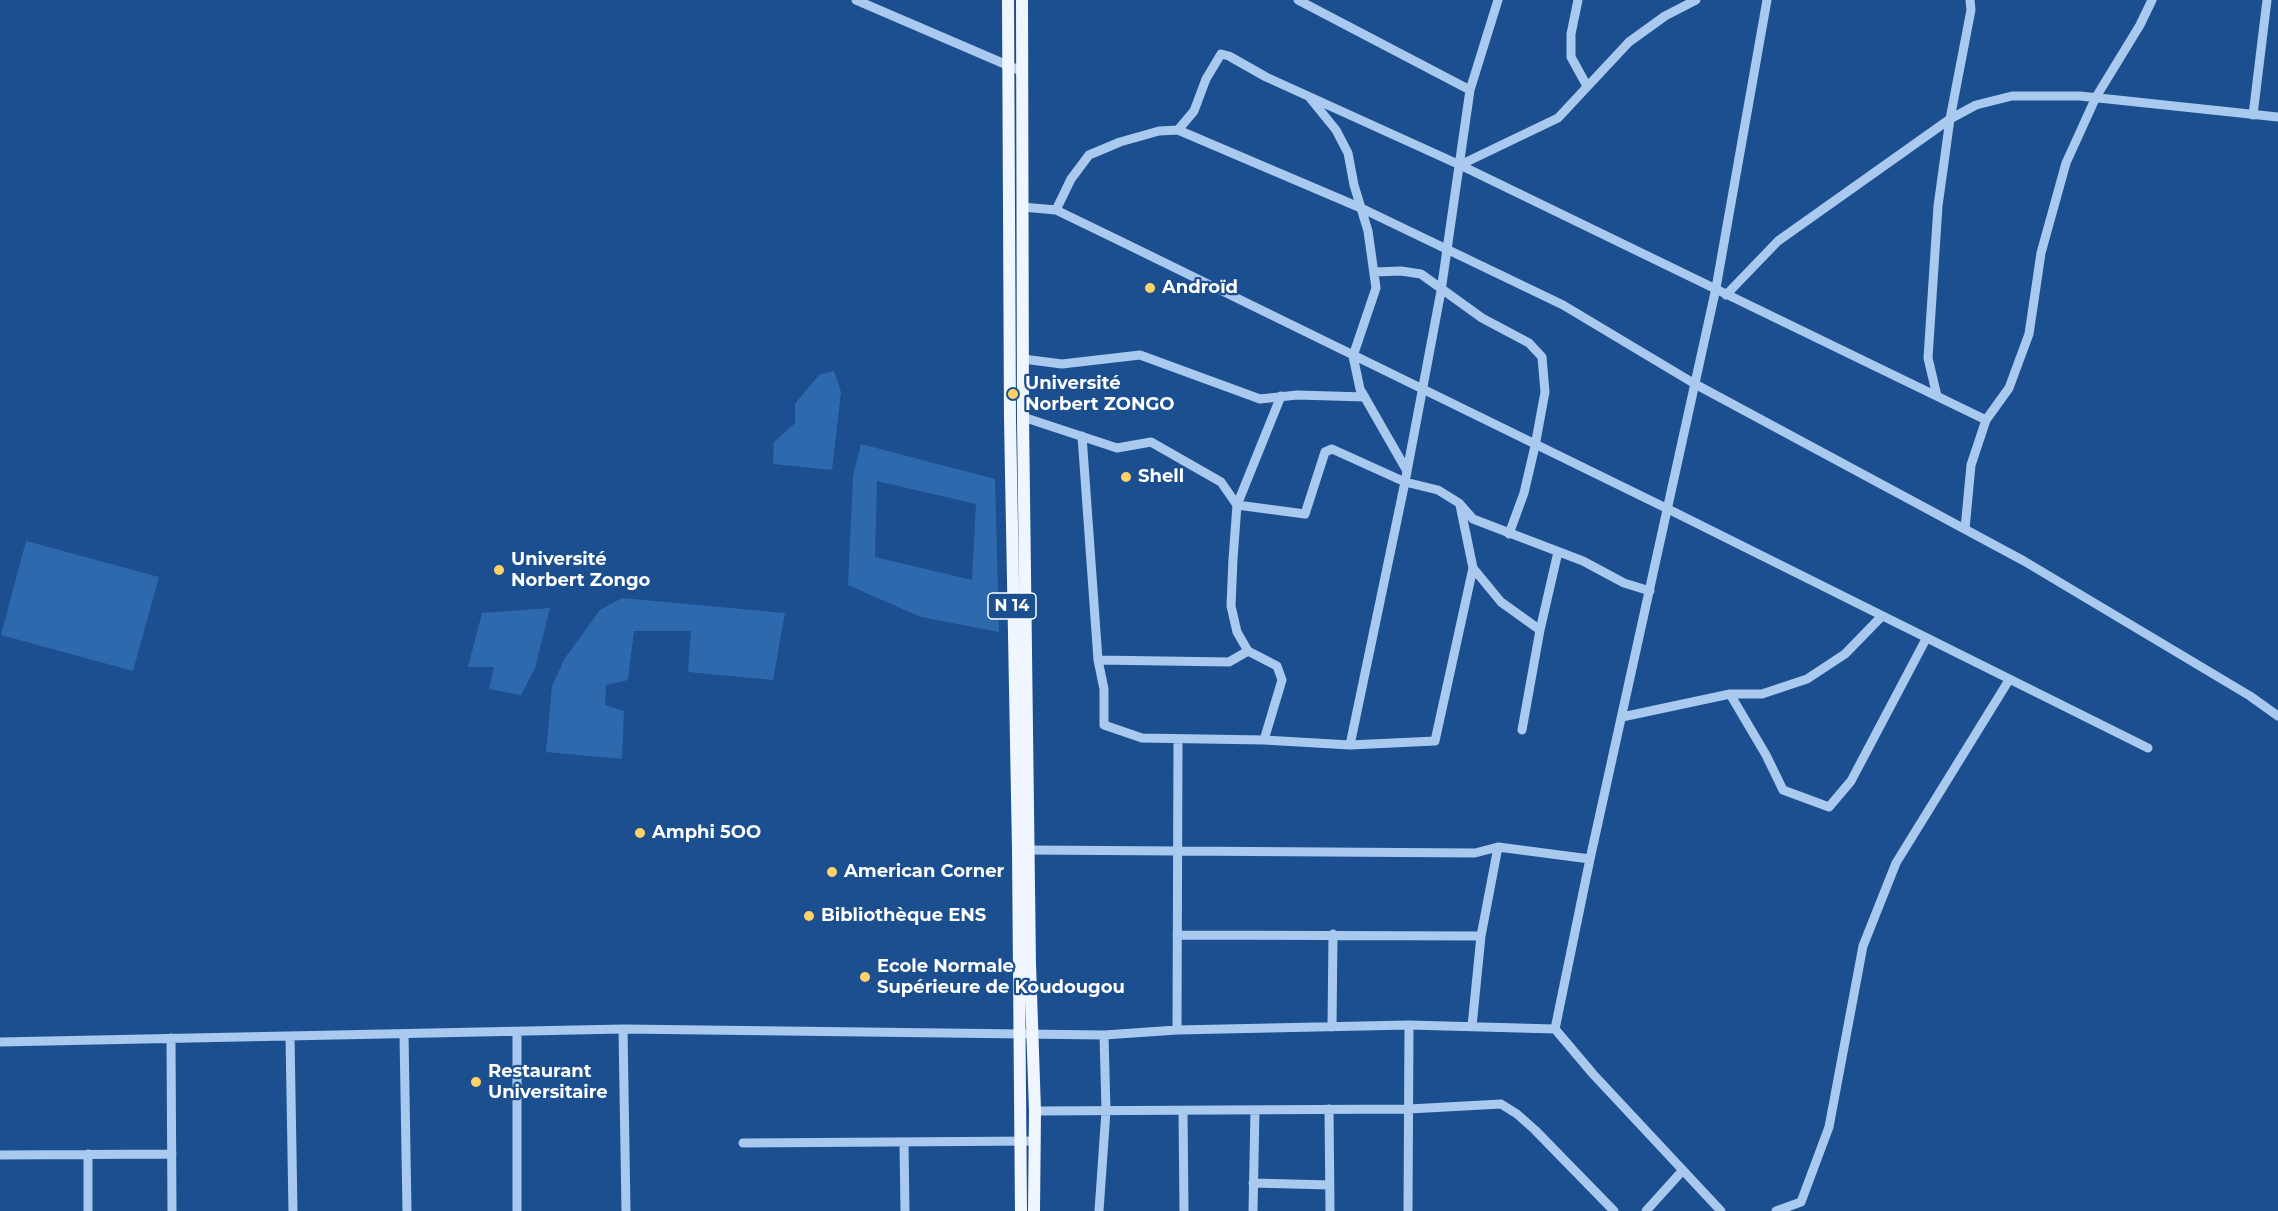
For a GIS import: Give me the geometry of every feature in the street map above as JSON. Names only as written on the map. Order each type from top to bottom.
[{"type":"main road","name":"N 14","points":[[1008,0],[1010,419],[1022,1142],[1021,1211]]},
{"type":"main road","name":"N 14","points":[[1022,0],[1023,417],[1034,1034],[1034,1211]]},
{"type":"street","points":[[856,0],[1021,71]]},
{"type":"street","points":[[1298,0],[1470,90]]},
{"type":"street","points":[[1350,745],[1406,482],[1421,390],[1441,291],[1470,90],[1498,0]]},
{"type":"street","points":[[1578,0],[1571,34],[1571,57],[1587,86]]},
{"type":"street","points":[[1460,165],[1558,118],[1629,42],[1665,15],[1696,0]]},
{"type":"street","points":[[1555,1029],[1576,938],[1590,859],[1716,288],[1767,0]]},
{"type":"street","points":[[1937,396],[1928,358],[1938,206],[1950,118],[1964,57],[1971,10],[1970,0]]},
{"type":"street","points":[[1965,529],[1971,465],[1986,420],[2009,387],[2029,334],[2041,253],[2066,163],[2096,97],[2152,0]]},
{"type":"street","points":[[2253,115],[2267,0]]},
{"type":"street","points":[[1178,130],[1194,111],[1206,79],[1221,54],[1229,56],[1266,77],[1460,165],[1986,420]]},
{"type":"street","points":[[1308,96],[1336,130],[1348,153],[1368,231],[1376,288],[1353,356],[1360,389],[1407,471]]},
{"type":"street","points":[[1726,295],[1778,242],[1950,118],[1976,105],[2012,96],[2096,97],[2278,117]]},
{"type":"street","points":[[1056,210],[1071,179],[1089,155],[1120,142],[1158,131],[1178,130],[1361,208],[1563,305],[1695,384],[2065,585],[2250,696],[2278,716]]},
{"type":"street","points":[[1022,207],[1056,210],[1668,509],[2148,748]]},
{"type":"street","points":[[1374,272],[1401,271],[1421,274],[1441,291],[1482,318],[1529,343],[1542,357],[1545,392],[1535,446],[1524,493],[1509,534]]},
{"type":"street","points":[[1023,359],[1062,364],[1140,355],[1260,399],[1281,396],[1365,397]]},
{"type":"street","points":[[1264,740],[1282,680],[1278,666],[1248,651],[1237,632],[1231,606],[1237,505],[1281,396]]},
{"type":"street","points":[[1023,417],[1117,448],[1150,442],[1221,482],[1237,505],[1305,514],[1325,452],[1332,449],[1406,482],[1438,490],[1459,503],[1473,519],[1583,561],[1624,583],[1650,591]]},
{"type":"street","points":[[1082,436],[1098,660],[1104,689],[1104,725],[1142,738],[1264,740],[1350,745],[1436,741],[1473,568],[1459,503]]},
{"type":"street","points":[[1522,730],[1540,630],[1558,552]]},
{"type":"street","points":[[1473,568],[1501,602],[1540,630]]},
{"type":"street","points":[[1622,717],[1730,694],[1762,694],[1807,679],[1845,654],[1881,616]]},
{"type":"street","points":[[1730,694],[1766,755],[1783,790],[1829,807],[1851,781],[1926,639]]},
{"type":"street","points":[[1098,660],[1229,662],[1248,651]]},
{"type":"street","points":[[1776,1211],[1801,1202],[1829,1127],[1863,946],[1896,863],[2009,680]]},
{"type":"street","points":[[1177,1030],[1178,740]]},
{"type":"street","points":[[1029,850],[1177,853],[1475,853],[1498,847],[1590,859]]},
{"type":"street","points":[[1472,1026],[1481,936],[1498,847]]},
{"type":"street","points":[[1332,1027],[1333,934]]},
{"type":"street","points":[[1177,935],[1481,936]]},
{"type":"street","points":[[1408,1211],[1409,1025]]},
{"type":"street","points":[[0,1042],[623,1029],[1104,1035],[1177,1030],[1409,1025],[1555,1029],[1593,1074],[1721,1211]]},
{"type":"street","points":[[623,1029],[626,1211]]},
{"type":"street","points":[[517,1032],[517,1211]]},
{"type":"street","points":[[404,1034],[407,1211]]},
{"type":"street","points":[[1099,1211],[1106,1111],[1104,1035]]},
{"type":"street","points":[[290,1036],[293,1211]]},
{"type":"street","points":[[171,1038],[172,1211]]},
{"type":"street","points":[[1035,1110],[1409,1109],[1501,1104],[1535,1130],[1614,1211]]},
{"type":"street","points":[[1329,1109],[1330,1211]]},
{"type":"street","points":[[1253,1211],[1255,1110]]},
{"type":"street","points":[[1183,1111],[1184,1211]]},
{"type":"street","points":[[743,1143],[1035,1141]]},
{"type":"street","points":[[904,1143],[905,1211]]},
{"type":"street","points":[[88,1154],[88,1211]]},
{"type":"street","points":[[0,1155],[172,1154]]},
{"type":"street","points":[[1646,1211],[1683,1170]]},
{"type":"street","points":[[1253,1183],[1330,1185]]},
{"type":"shaded area","points":[[834,371],[841,392],[832,470],[773,464],[774,442],[795,423],[795,404],[819,375]]},
{"type":"shaded area","points":[[861,444],[995,479],[999,632],[921,617],[848,585],[853,476]],"holes":[[[877,481],[976,504],[972,580],[875,557]]]},
{"type":"shaded area","points":[[26,541],[159,577],[133,671],[1,635]]},
{"type":"shaded area","points":[[622,598],[785,613],[773,680],[688,672],[691,631],[634,631],[628,680],[606,685],[605,705],[624,711],[622,759],[546,752],[552,686],[565,658],[600,610]]},
{"type":"shaded area","points":[[550,608],[535,668],[521,695],[489,689],[494,667],[468,667],[482,613]]},
{"type":"place","name":"Androïd","points":[[1150,288]]},
{"type":"place","name":"Université Norbert ZONGO","points":[[1013,394]]},
{"type":"place","name":"Shell","points":[[1126,477]]},
{"type":"place","name":"Université Norbert Zongo","points":[[499,570]]},
{"type":"place","name":"Amphi 5OO","points":[[640,833]]},
{"type":"place","name":"American Corner","points":[[832,872]]},
{"type":"place","name":"Bibliothèque ENS","points":[[809,916]]},
{"type":"place","name":"Ecole Normale Supérieure de Koudougou","points":[[865,977]]},
{"type":"place","name":"Restaurant Universitaire","points":[[476,1082]]}]
